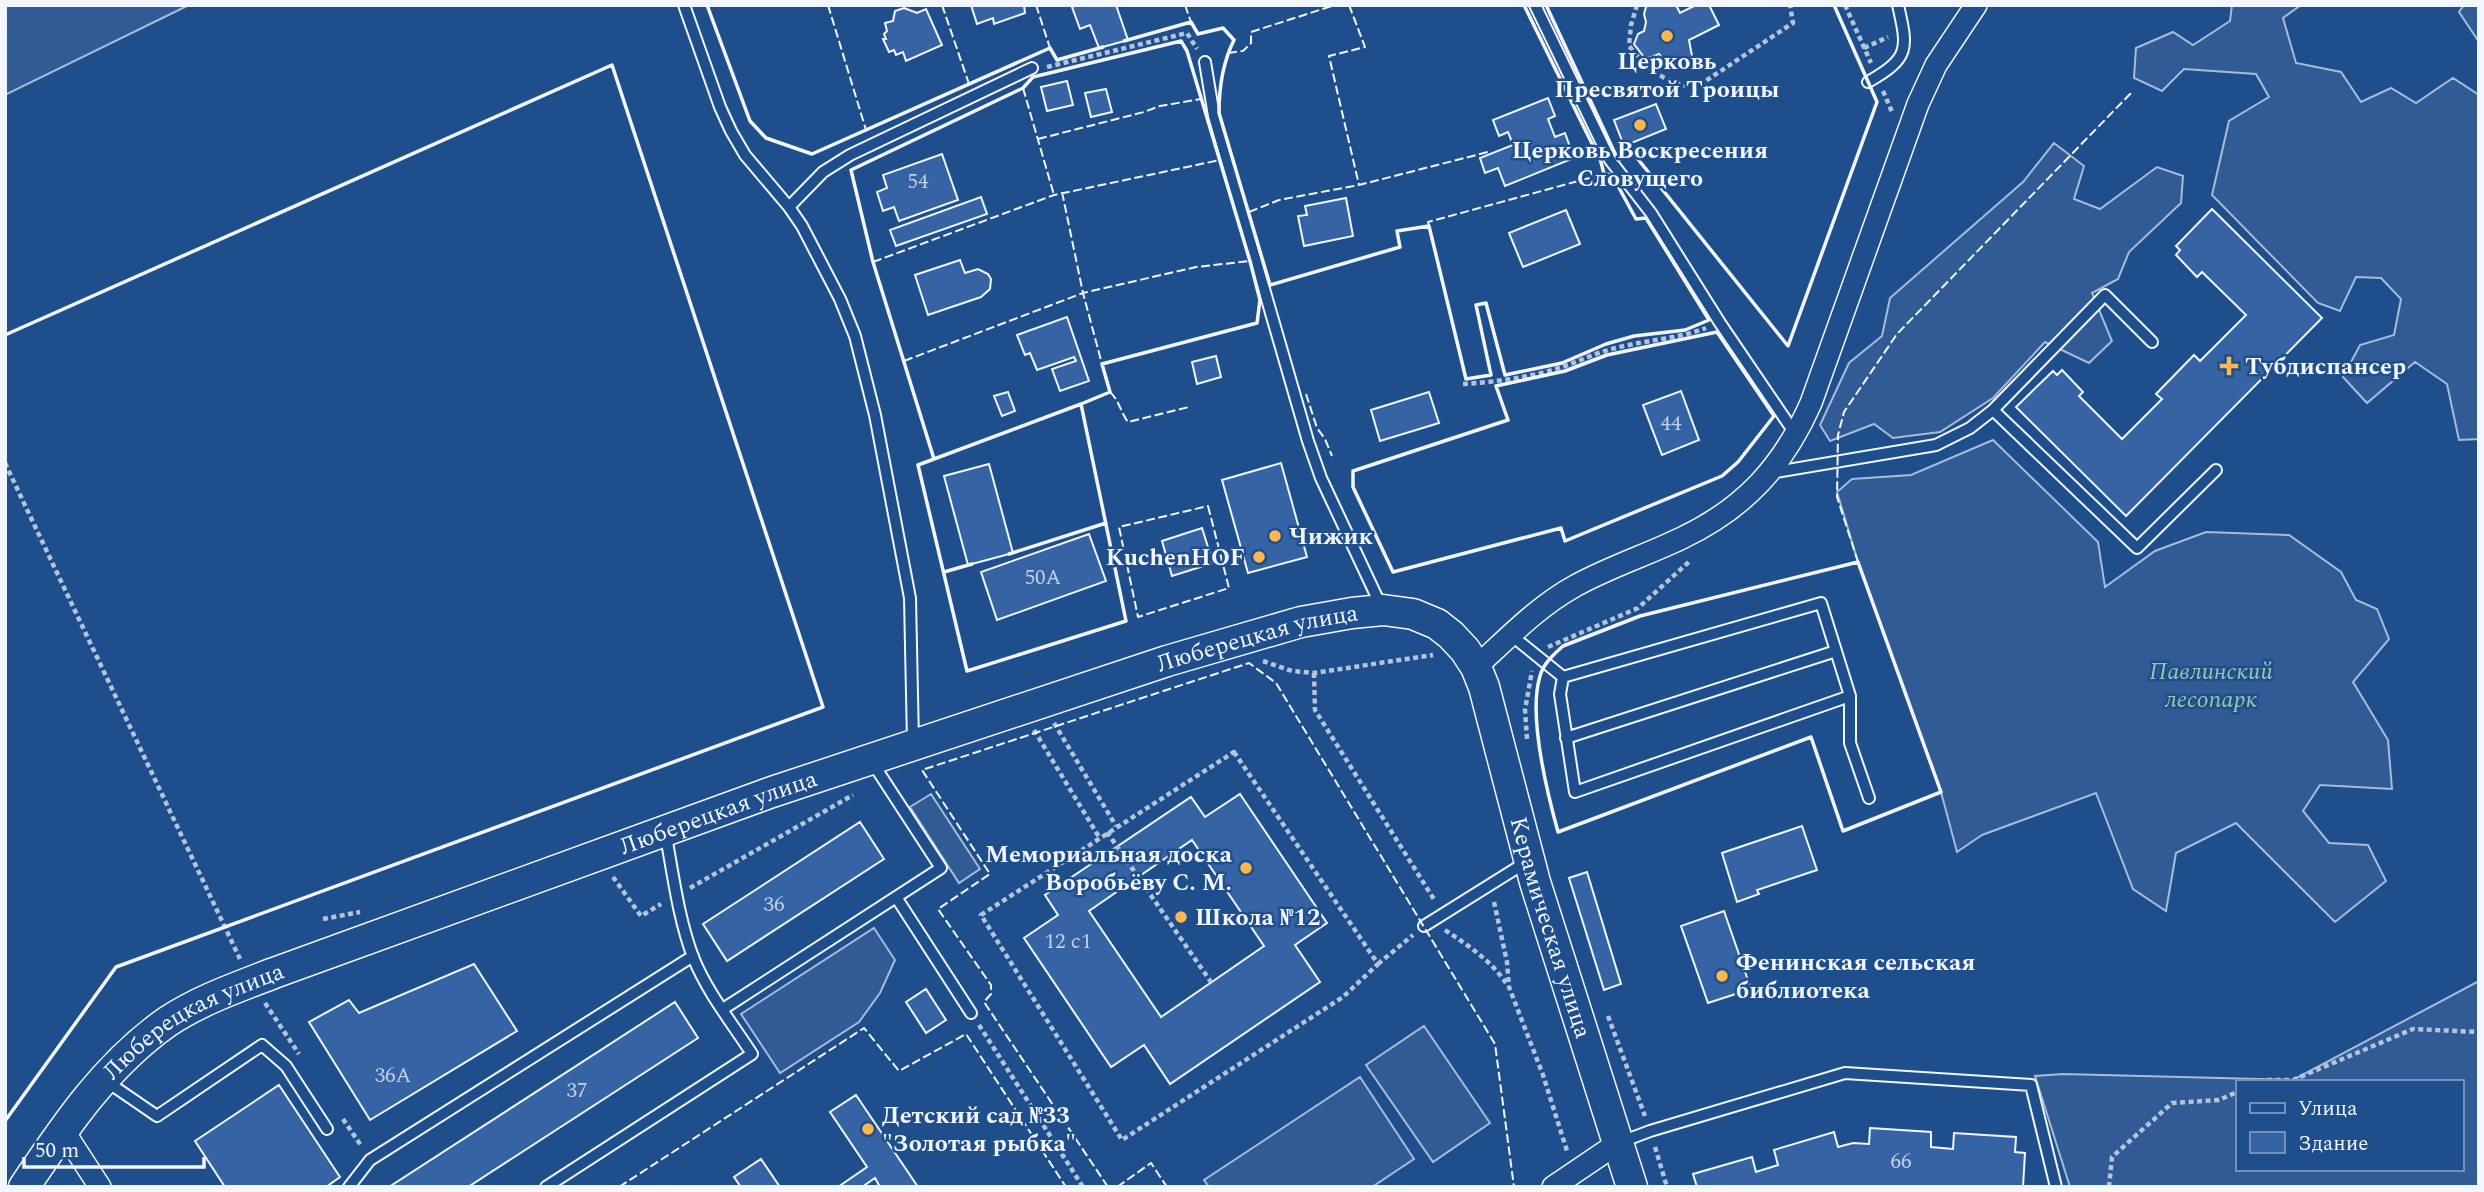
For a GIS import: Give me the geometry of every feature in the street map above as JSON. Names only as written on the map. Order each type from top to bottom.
[{"type":"main road","name":"Люберецкая улица","points":[[24,1187],[63,1130],[103,1079],[131,1051],[169,1021],[216,996],[251,982],[665,831],[876,768],[913,744],[1167,660],[1301,622],[1383,610],[1413,614],[1437,624],[1471,659]]},
{"type":"main road","name":"Керамическая улица","points":[[1471,659],[1492,715],[1530,861],[1632,1187]]},
{"type":"street","points":[[1471,659],[1511,635],[1538,611],[1575,586],[1684,537],[1731,509],[1770,473],[1796,435],[1811,403],[1919,104],[1936,65],[1976,5]]},
{"type":"street","points":[[63,1130],[100,1187]]},
{"type":"street","points":[[1553,1187],[1618,1143]]},
{"type":"lane","points":[[684,5],[731,131],[747,157],[789,207],[840,299],[865,368],[910,598],[913,744]]},
{"type":"lane","points":[[1535,5],[1610,160],[1651,213],[1720,323],[1796,435]]},
{"type":"lane","points":[[1868,82],[1893,66],[1904,51],[1905,38],[1898,5]]},
{"type":"lane","points":[[1205,62],[1214,116],[1308,441],[1321,478],[1383,610]]},
{"type":"lane","points":[[789,207],[823,172],[850,155],[1032,68]]},
{"type":"lane","points":[[1770,473],[1936,445],[1970,428],[1993,410],[2105,296],[2152,342]]},
{"type":"lane","points":[[1993,410],[2137,548],[2216,470]]},
{"type":"lane","points":[[1563,677],[1821,603],[1850,696],[1850,743],[1869,799]]},
{"type":"lane","points":[[1511,635],[1563,677]]},
{"type":"lane","points":[[1566,738],[1836,651]]},
{"type":"lane","points":[[1563,677],[1560,695],[1576,792],[1850,696]]},
{"type":"lane","points":[[723,1009],[941,868],[876,768]]},
{"type":"lane","points":[[546,1187],[752,1054],[704,981],[693,956],[677,896],[665,831]]},
{"type":"lane","points":[[1424,926],[1530,861]]},
{"type":"lane","points":[[896,897],[971,1013]]},
{"type":"lane","points":[[349,1187],[370,1160],[693,956]]},
{"type":"lane","points":[[103,1079],[157,1116],[262,1045],[286,1066],[327,1129]]},
{"type":"lane","points":[[1618,1143],[1845,1073],[2031,1085],[2056,1187]]},
{"type":"path","points":[[1637,5],[1629,46],[1648,69],[1674,84],[1695,88],[1793,23],[1790,5]]},
{"type":"path","points":[[1032,68],[1058,66],[1186,33],[1205,62]]},
{"type":"path","points":[[1888,122],[1896,101]]},
{"type":"path","points":[[1463,384],[1491,382],[1563,367],[1604,351],[1634,343],[1688,335],[1720,323]]},
{"type":"path","points":[[5,463],[251,982]]},
{"type":"path","points":[[1530,748],[1525,710],[1530,676],[1538,657],[1552,643],[1638,608],[1688,562]]},
{"type":"path","points":[[1332,671],[1471,659]]},
{"type":"path","points":[[1314,673],[1315,710],[1443,914]]},
{"type":"path","points":[[1052,720],[1116,826]]},
{"type":"path","points":[[1031,726],[1099,837]]},
{"type":"path","points":[[1378,964],[1234,752],[981,915],[1122,1140],[1343,998],[1378,964],[1424,926],[1440,926],[1480,954],[1498,970],[1509,987],[1543,1075],[1574,1172]]},
{"type":"path","points":[[609,872],[641,916],[677,896],[876,768]]},
{"type":"path","points":[[1107,832],[1211,982]]},
{"type":"path","points":[[1490,884],[1507,962],[1509,987]]},
{"type":"path","points":[[1604,1003],[1640,1098],[1667,1187]]},
{"type":"path","points":[[971,1013],[1083,1187]]},
{"type":"path","points":[[2264,1080],[2293,1080],[2413,1029],[2479,1032]]},
{"type":"path","points":[[2109,1187],[2112,1157],[2172,1103],[2219,1100],[2236,1092]]},
{"type":"shaded area","points":[[5,5],[189,5],[5,95]]},
{"type":"shaded area","points":[[2232,5],[2301,5],[2283,18],[2296,63],[2341,72],[2361,102],[2391,88],[2416,103],[2453,78],[2479,95],[2479,439],[2459,440],[2447,384],[2415,362],[2367,403],[2343,377],[2360,345],[2394,335],[2401,299],[2381,278],[2356,277],[2340,311],[2318,303],[2212,195],[2229,121],[2269,97],[2256,74],[2184,69],[2162,91],[2134,78],[2136,48],[2173,32],[2193,45],[2230,21]]},
{"type":"shaded area","points":[[2464,5],[2479,5],[2479,42],[2459,12]]},
{"type":"shaded area","points":[[2054,143],[2084,166],[2074,199],[2100,209],[2157,167],[2183,176],[2181,203],[2129,252],[2118,279],[2092,293],[2112,341],[2089,363],[2045,342],[1993,398],[1940,432],[1893,438],[1874,424],[1830,441],[1820,425],[1849,363],[1882,336],[1890,298],[2023,182]]},
{"type":"shaded area","name":"Павлинский лесопарк","points":[[1993,440],[2098,542],[2105,587],[2155,551],[2206,532],[2289,535],[2341,572],[2356,600],[2377,609],[2389,639],[2353,682],[2388,740],[2392,789],[2320,785],[2303,811],[2329,843],[2368,845],[2386,881],[2335,922],[2236,823],[2176,853],[2166,911],[2133,889],[2096,793],[1982,835],[1957,852],[1941,792],[1858,562],[1837,492],[1852,479],[1911,475]]},
{"type":"shaded area","points":[[931,794],[980,869],[959,883],[910,807]]},
{"type":"shaded area","points":[[874,928],[895,960],[880,993],[859,1022],[780,1073],[741,1014]]},
{"type":"shaded area","points":[[2479,981],[2479,1187],[2070,1187],[2035,1076],[2063,1074],[2293,1080]]},
{"type":"shaded area","points":[[1424,1026],[1490,1123],[1433,1162],[1366,1065]]},
{"type":"shaded area","points":[[1360,1077],[1414,1159],[1372,1187],[1209,1187],[1204,1180]]},
{"type":"building","points":[[971,5],[1024,5],[1025,13],[994,24],[993,18],[977,24]]},
{"type":"building","points":[[1116,5],[1128,40],[1099,48],[1090,25],[1080,29],[1072,7]]},
{"type":"building","name":"Церковь Пресвятой Троицы","points":[[1649,5],[1676,5],[1680,13],[1696,5],[1709,5],[1719,25],[1689,40],[1692,56],[1688,63],[1680,68],[1670,68],[1659,54],[1644,57],[1634,44],[1638,34],[1644,31],[1644,14]]},
{"type":"building","points":[[904,8],[917,13],[926,9],[942,45],[906,61],[903,52],[896,55],[894,50],[889,52],[883,39],[886,39],[884,34],[887,31],[885,23],[893,21],[895,11]]},
{"type":"building","points":[[1067,81],[1073,105],[1047,111],[1041,87]]},
{"type":"building","points":[[1106,89],[1112,112],[1091,117],[1085,93]]},
{"type":"building","points":[[1548,98],[1555,116],[1548,119],[1555,137],[1565,133],[1574,158],[1505,186],[1498,168],[1485,173],[1480,158],[1513,145],[1508,132],[1499,136],[1493,120]]},
{"type":"building","name":"Церковь Воскресения Словущего","points":[[1656,104],[1666,129],[1624,146],[1614,120]]},
{"type":"building","points":[[942,154],[958,200],[899,221],[894,207],[883,211],[877,192],[887,188],[883,175]]},
{"type":"building","points":[[981,197],[987,214],[896,246],[890,230]]},
{"type":"building","points":[[1346,198],[1353,236],[1304,246],[1298,216],[1307,215],[1305,206]]},
{"type":"building","name":"Тубдиспансер","points":[[2212,209],[2322,318],[2126,516],[2016,407],[2053,371],[2057,375],[2062,370],[2083,392],[2079,396],[2122,439],[2162,399],[2156,394],[2194,355],[2200,361],[2246,315],[2202,272],[2197,277],[2176,255],[2180,250],[2176,246]]},
{"type":"building","points":[[1566,210],[1580,244],[1523,267],[1509,233]]},
{"type":"building","points":[[960,260],[965,273],[978,269],[988,274],[991,279],[990,289],[981,297],[928,315],[915,275]]},
{"type":"building","points":[[1067,317],[1089,381],[1060,391],[1052,369],[1076,361],[1074,357],[1037,370],[1030,353],[1025,355],[1017,335]]},
{"type":"building","points":[[1216,356],[1221,377],[1197,384],[1192,362]]},
{"type":"building","points":[[1681,391],[1699,440],[1662,455],[1643,405]]},
{"type":"building","points":[[1008,392],[1015,411],[1002,416],[994,396]]},
{"type":"building","points":[[1429,392],[1439,423],[1380,441],[1371,410]]},
{"type":"building","points":[[1281,463],[1307,557],[1248,573],[1222,480]]},
{"type":"building","points":[[989,464],[1013,553],[968,565],[944,476]]},
{"type":"building","points":[[1202,528],[1213,563],[1172,576],[1162,541]]},
{"type":"building","points":[[1089,534],[1106,581],[997,620],[981,572]]},
{"type":"building","points":[[1240,794],[1327,923],[1295,945],[1320,982],[1170,1084],[1144,1045],[1111,1067],[1024,938],[1058,915],[1045,895],[1191,797],[1205,817]],"holes":[[[1192,840],[1264,946],[1161,1017],[1089,911]]]},
{"type":"building","points":[[860,822],[884,859],[727,961],[703,924]]},
{"type":"building","points":[[1802,826],[1817,870],[1757,890],[1759,894],[1737,902],[1722,853]]},
{"type":"building","points":[[1587,872],[1621,984],[1604,990],[1569,878]]},
{"type":"building","points":[[1724,911],[1751,989],[1708,1003],[1681,926]]},
{"type":"building","points":[[474,964],[517,1031],[370,1120],[309,1022],[349,1000],[359,1013]]},
{"type":"building","points":[[926,989],[946,1020],[926,1033],[906,1002]]},
{"type":"building","points":[[675,1002],[698,1038],[468,1187],[389,1187]]},
{"type":"building","points":[[279,1085],[340,1177],[326,1187],[225,1187],[195,1141]]},
{"type":"building","points":[[856,1095],[918,1187],[880,1187],[875,1178],[862,1187],[838,1187],[867,1167],[830,1112]]},
{"type":"building","points":[[1870,1128],[1931,1132],[1931,1147],[1953,1149],[1954,1133],[2016,1137],[2015,1152],[2025,1153],[2023,1187],[1697,1187],[1693,1174],[1752,1157],[1756,1172],[1778,1165],[1774,1150],[1834,1132],[1838,1147],[1853,1143],[1869,1144]]},
{"type":"building","points":[[761,1159],[780,1187],[741,1187],[734,1177]]},
{"type":"fence","points":[[828,5],[866,130]]},
{"type":"fence","points":[[942,5],[969,84]]},
{"type":"fence","points":[[1036,5],[1050,48]]},
{"type":"fence","points":[[1185,5],[1191,22]]},
{"type":"fence","points":[[1228,53],[1243,51],[1251,43],[1251,32],[1335,5]]},
{"type":"fence","points":[[1349,5],[1365,47],[1329,56],[1359,185]]},
{"type":"fence","points":[[1023,88],[1054,195]]},
{"type":"fence","points":[[1858,562],[1837,497],[1838,435],[1844,412],[1897,334],[2132,92]]},
{"type":"fence","points":[[1038,139],[1160,106],[1201,99]]},
{"type":"fence","points":[[1249,212],[1279,200],[1359,185],[1488,152]]},
{"type":"fence","points":[[873,262],[1054,195],[1220,160]]},
{"type":"fence","points":[[1429,226],[1428,222],[1604,174]]},
{"type":"fence","points":[[1062,192],[1083,293],[1102,364]]},
{"type":"fence","points":[[904,361],[1083,293],[1196,267],[1250,261]]},
{"type":"fence","points":[[1110,392],[1128,422],[1189,407]]},
{"type":"fence","points":[[1306,394],[1317,428],[1332,456]]},
{"type":"fence","points":[[1208,506],[1229,588],[1138,617],[1119,527],[1208,506]]},
{"type":"fence","points":[[1108,1187],[984,1002],[991,994],[991,985],[938,909],[990,874],[922,770],[1249,663],[1276,683],[1495,1044],[1514,1187]]},
{"type":"fence","points":[[619,1187],[864,1028],[899,1071],[966,1034],[1066,1187]]},
{"type":"fence","points":[[1117,1187],[1151,1163],[1167,1187]]},
{"type":"wall","points":[[707,5],[750,121],[766,138],[812,154],[1050,48],[1057,60],[1103,47]]},
{"type":"wall","points":[[1124,41],[1191,22],[1198,34],[1223,28],[1234,40],[1222,76],[1219,113],[1270,285],[1400,247],[1397,231],[1429,226],[1466,379],[1491,375],[1476,305],[1486,303],[1505,375],[1562,363],[1606,344],[1634,336],[1685,330],[1709,320],[1646,218],[1636,219],[1612,175],[1604,174],[1601,162],[1524,5]]},
{"type":"wall","points":[[1546,5],[1618,160],[1633,153],[1788,346],[1877,102],[1834,5]]},
{"type":"wall","points":[[1181,41],[1187,51],[1250,261],[1260,300],[1257,323],[1102,364],[1110,392],[1081,404],[1126,621],[967,671],[918,465],[934,459],[873,262],[851,170],[1023,88],[1033,77],[1181,41]]},
{"type":"wall","points":[[5,335],[612,65],[823,707],[116,967],[5,1121]]},
{"type":"wall","points":[[1717,332],[1774,416],[1738,462],[1722,476],[1565,541],[1561,528],[1393,572],[1353,487],[1353,471],[1508,420],[1496,386],[1565,371],[1607,355],[1717,332]]},
{"type":"wall","points":[[934,459],[1081,404]]},
{"type":"wall","points":[[1009,554],[1106,523]]},
{"type":"wall","points":[[1858,562],[1941,792],[1843,831],[1811,737],[1558,832],[1540,754],[1536,711],[1541,672],[1563,646],[1640,616],[1858,562]]},
{"type":"wall","points":[[944,572],[972,564]]},
{"type":"place","name":"Церковь Пресвятой Троицы","points":[[1667,36]]},
{"type":"place","name":"Церковь Воскресения Словущего","points":[[1640,125]]},
{"type":"place","name":"Тубдиспансер","points":[[2229,366]]},
{"type":"place","name":"Чижик","points":[[1275,536]]},
{"type":"place","name":"KuchenHOF","points":[[1259,557]]},
{"type":"place","name":"Мемориальная доска Воробьёву С. М.","points":[[1246,868]]},
{"type":"place","name":"Школа №12","points":[[1181,917]]},
{"type":"place","name":"Фенинская сельская библиотека","points":[[1722,976]]},
{"type":"place","name":"Детский сад №33 \"Золотая рыбка\"","points":[[868,1129]]}]
